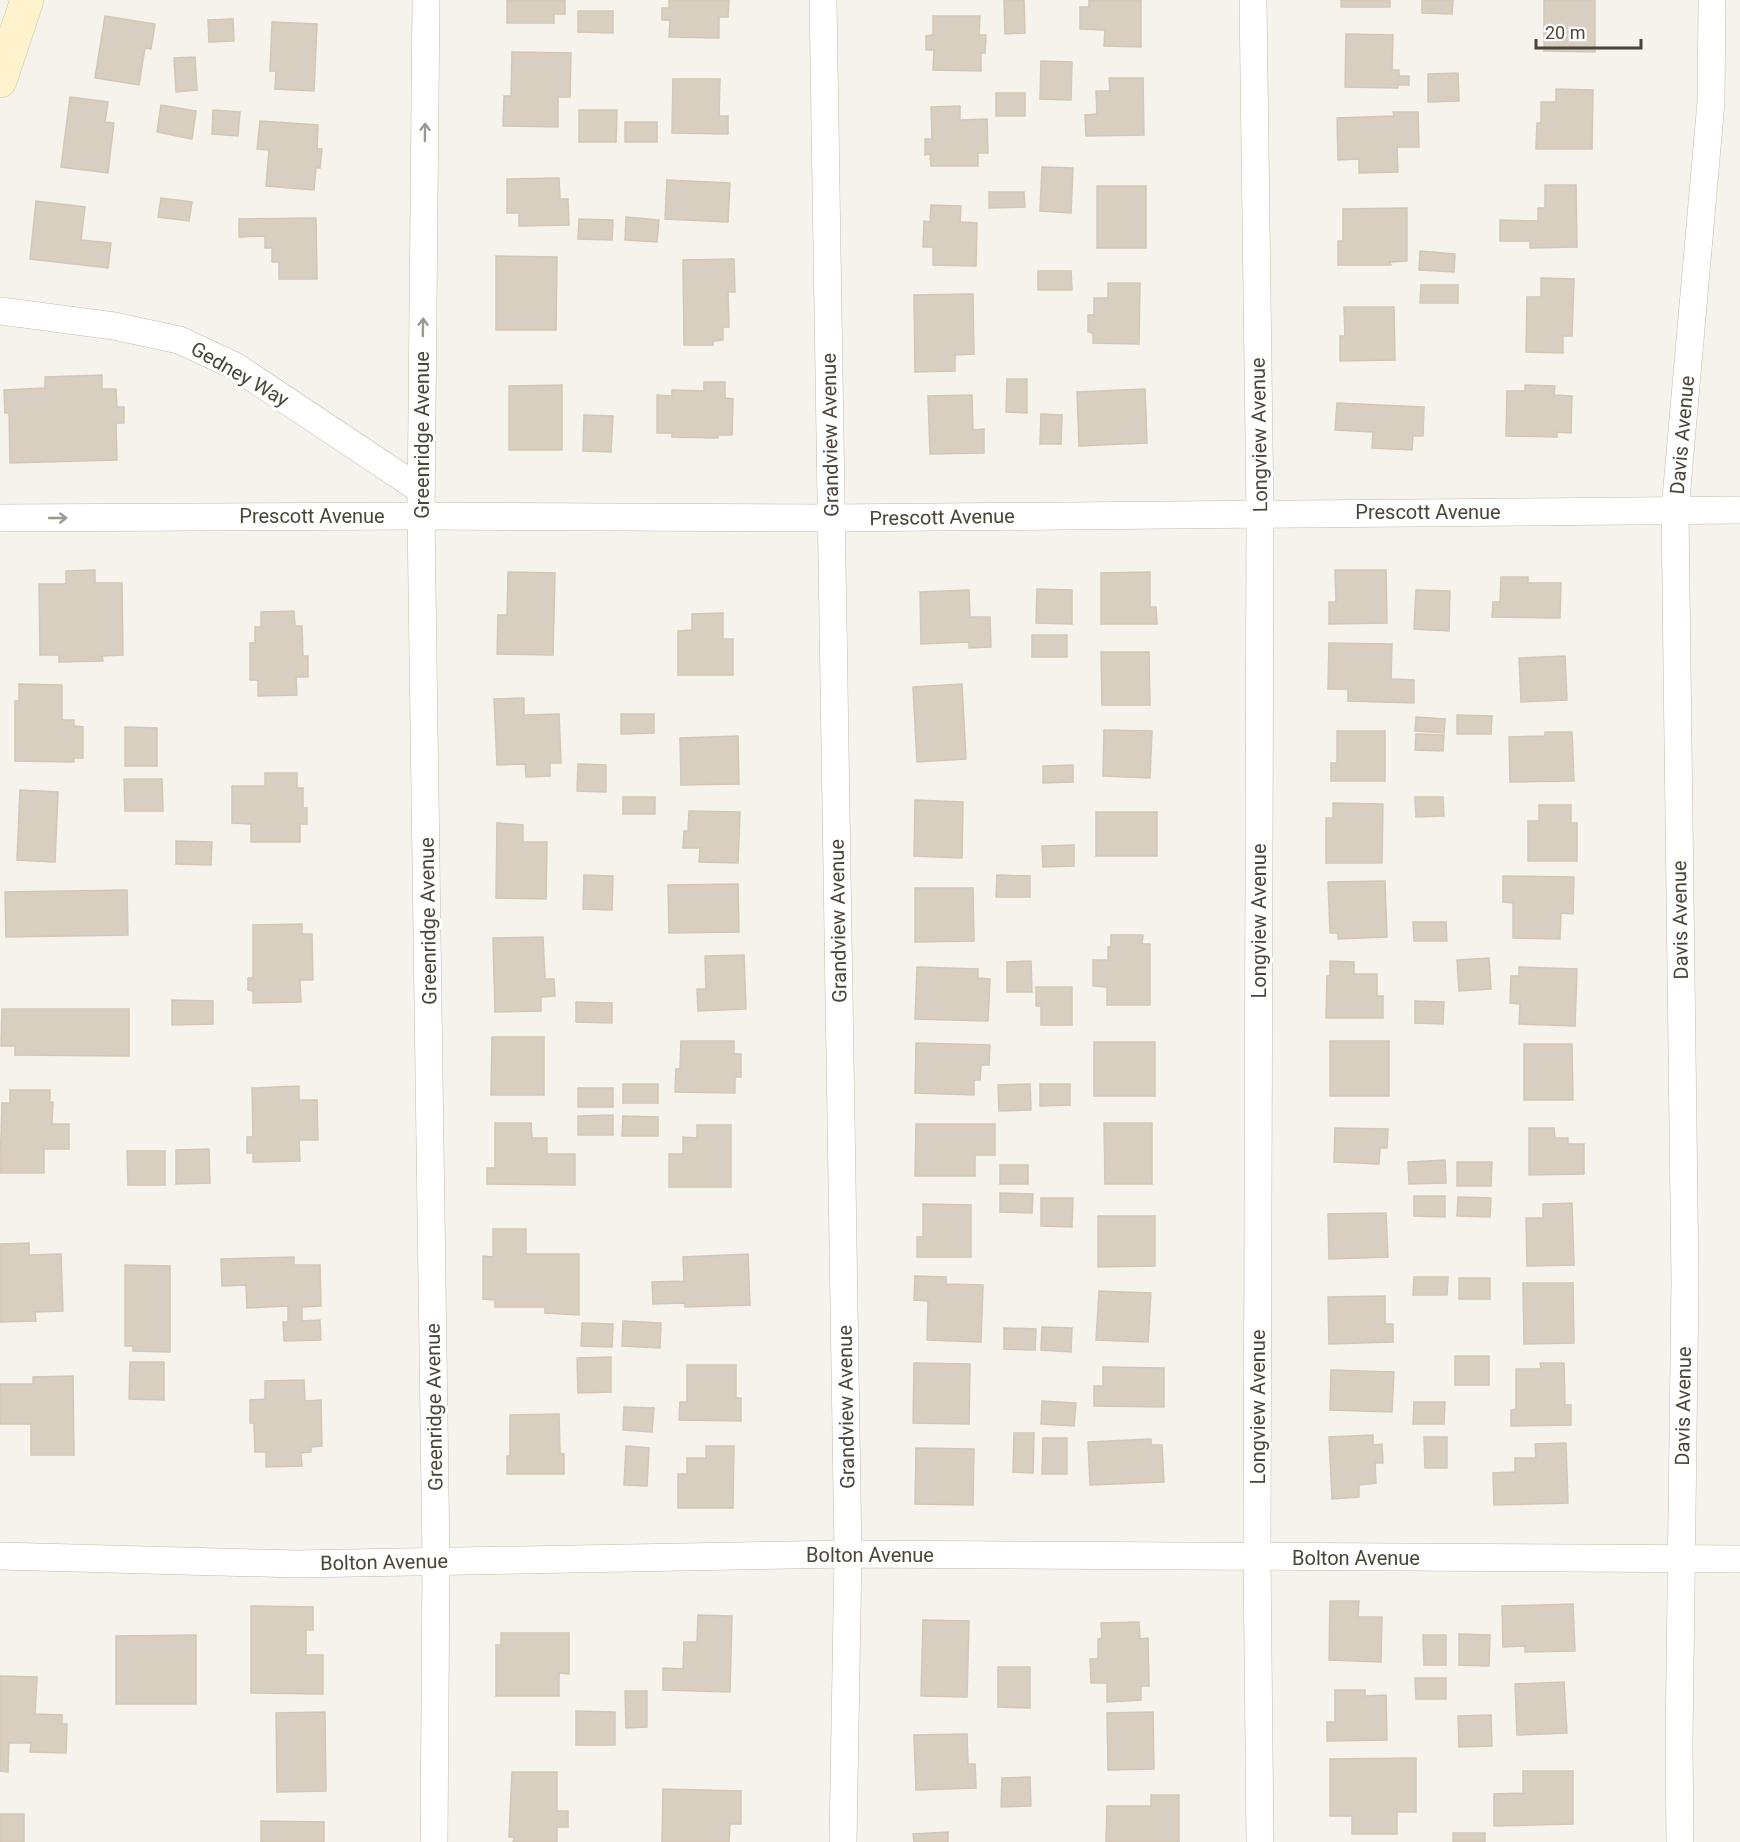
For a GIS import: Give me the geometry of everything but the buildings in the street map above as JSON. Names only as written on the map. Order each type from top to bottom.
[{"type":"main road","points":[[0,81],[27,0]]},
{"type":"street","name":"Greenridge Avenue","points":[[426,0],[421,503],[436,1560],[434,1842]]},
{"type":"street","name":"Grandview Avenue","points":[[823,0],[848,1554],[843,1842]]},
{"type":"street","name":"Longview Avenue","points":[[1253,0],[1260,513],[1257,1557],[1260,1842]]},
{"type":"street","name":"Davis Avenue","points":[[1680,1842],[1685,1281],[1676,510],[1711,102],[1712,0]]},
{"type":"street","name":"Gedney Way","points":[[0,311],[114,326],[179,340],[235,366],[421,503]]},
{"type":"street","name":"Prescott Avenue","points":[[0,518],[421,503],[832,518],[1740,510]]},
{"type":"street","name":"Bolton Avenue","points":[[0,1556],[296,1564],[848,1554],[1740,1559]]}]
